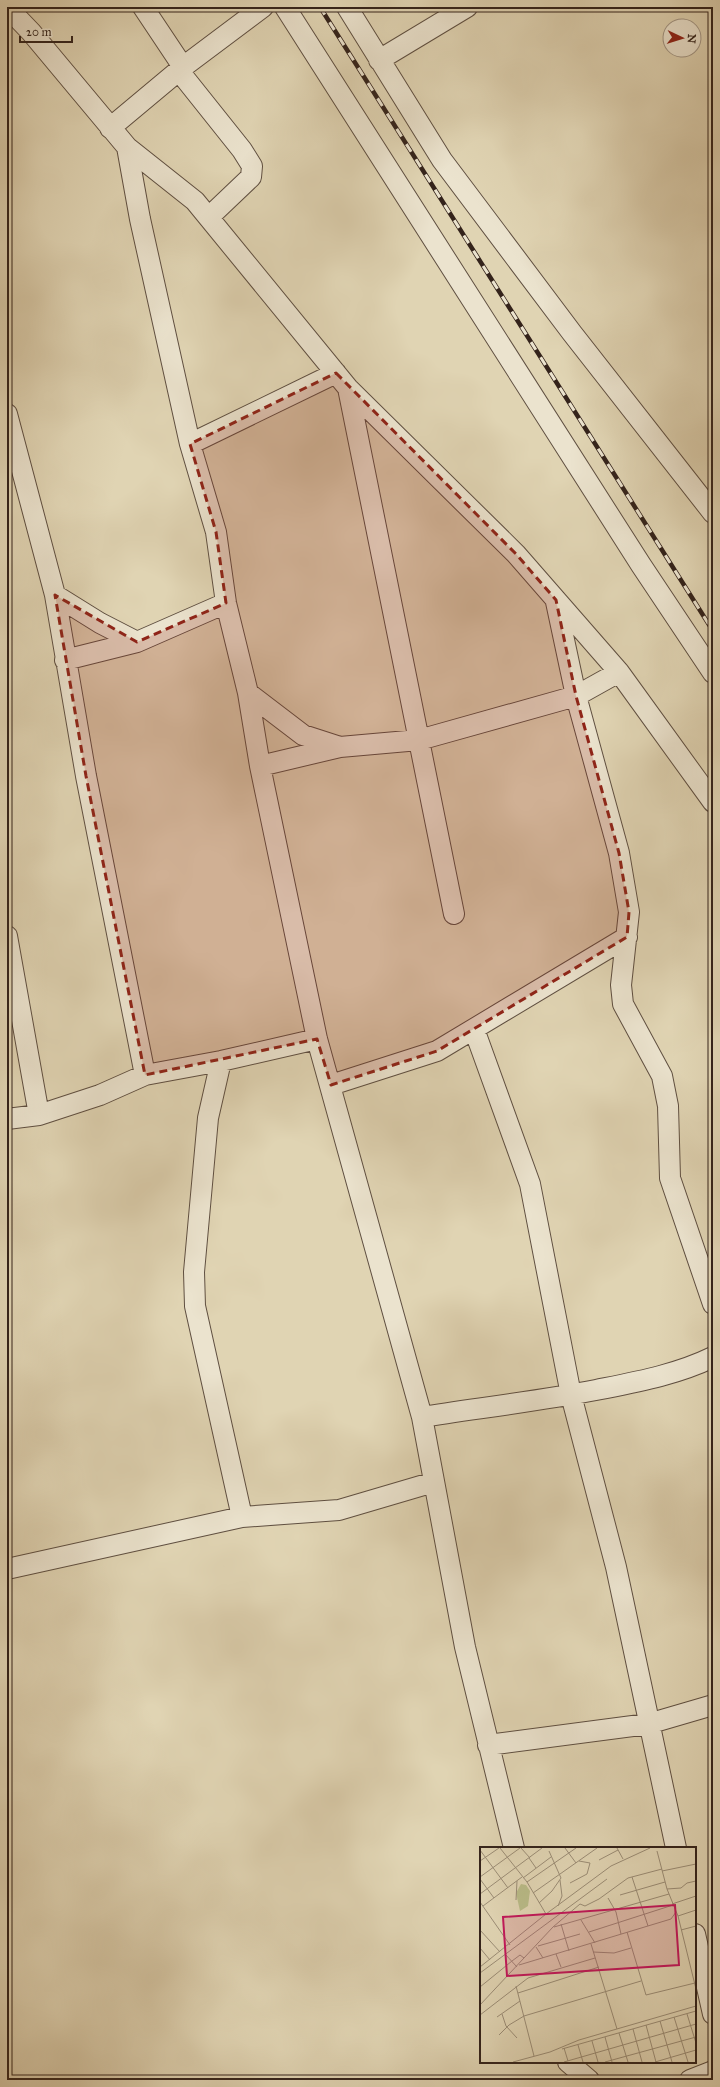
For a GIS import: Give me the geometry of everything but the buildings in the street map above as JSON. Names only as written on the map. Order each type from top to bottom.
[{"type":"street","points":[[7,7],[31,32],[127,147],[195,201],[342,381],[516,554],[619,672],[713,802]]},
{"type":"street","points":[[143,7],[181,69],[242,150],[252,166],[251,177],[209,217]]},
{"type":"street","points":[[110,128],[181,69],[263,7]]},
{"type":"street","points":[[285,7],[637,559],[713,673]]},
{"type":"street","points":[[347,7],[378,60],[442,160],[572,333],[713,513]]},
{"type":"street","points":[[378,60],[467,7]]},
{"type":"street","points":[[127,147],[140,219],[190,444],[216,532],[226,603],[248,693],[260,766],[317,1039],[422,1417],[465,1647],[514,1847]]},
{"type":"street","points":[[190,444],[342,381]]},
{"type":"street","points":[[342,381],[419,740],[454,914]]},
{"type":"street","points":[[7,414],[55,595],[86,776],[146,1075]]},
{"type":"street","points":[[55,595],[100,623],[137,642]]},
{"type":"street","points":[[556,600],[576,696],[619,854],[629,912],[621,985],[623,1004],[662,1076],[668,1106],[670,1178],[713,1304]]},
{"type":"street","points":[[65,660],[137,642],[226,603]]},
{"type":"street","points":[[260,766],[340,747],[419,740],[576,696],[619,672]]},
{"type":"street","points":[[248,693],[303,734],[340,747]]},
{"type":"street","points":[[7,936],[39,1115]]},
{"type":"street","points":[[331,1086],[437,1051],[627,937]]},
{"type":"street","points":[[474,1029],[530,1184],[571,1395],[616,1567],[648,1724],[676,1847]]},
{"type":"street","points":[[7,1119],[39,1115],[100,1095],[146,1075],[221,1061],[317,1039]]},
{"type":"street","points":[[221,1061],[208,1118],[194,1272],[195,1306],[242,1517]]},
{"type":"street","points":[[422,1417],[571,1395],[638,1382],[691,1368],[713,1357]]},
{"type":"street","points":[[7,1569],[242,1517],[339,1510],[434,1482]]},
{"type":"street","points":[[488,1745],[648,1724],[713,1705]]},
{"type":"street","points":[[696,1938],[713,2014]]},
{"type":"street","points":[[569,2063],[589,2080]]},
{"type":"street","points":[[690,2080],[713,2071]]},
{"type":"highlighted area","points":[[336,373],[516,554],[556,600],[576,696],[619,853],[629,912],[627,937],[437,1051],[331,1085],[317,1039],[145,1075],[86,776],[55,595],[137,642],[226,603],[216,532],[190,444]]},
{"type":"railway","points":[[320,7],[713,631]]}]
